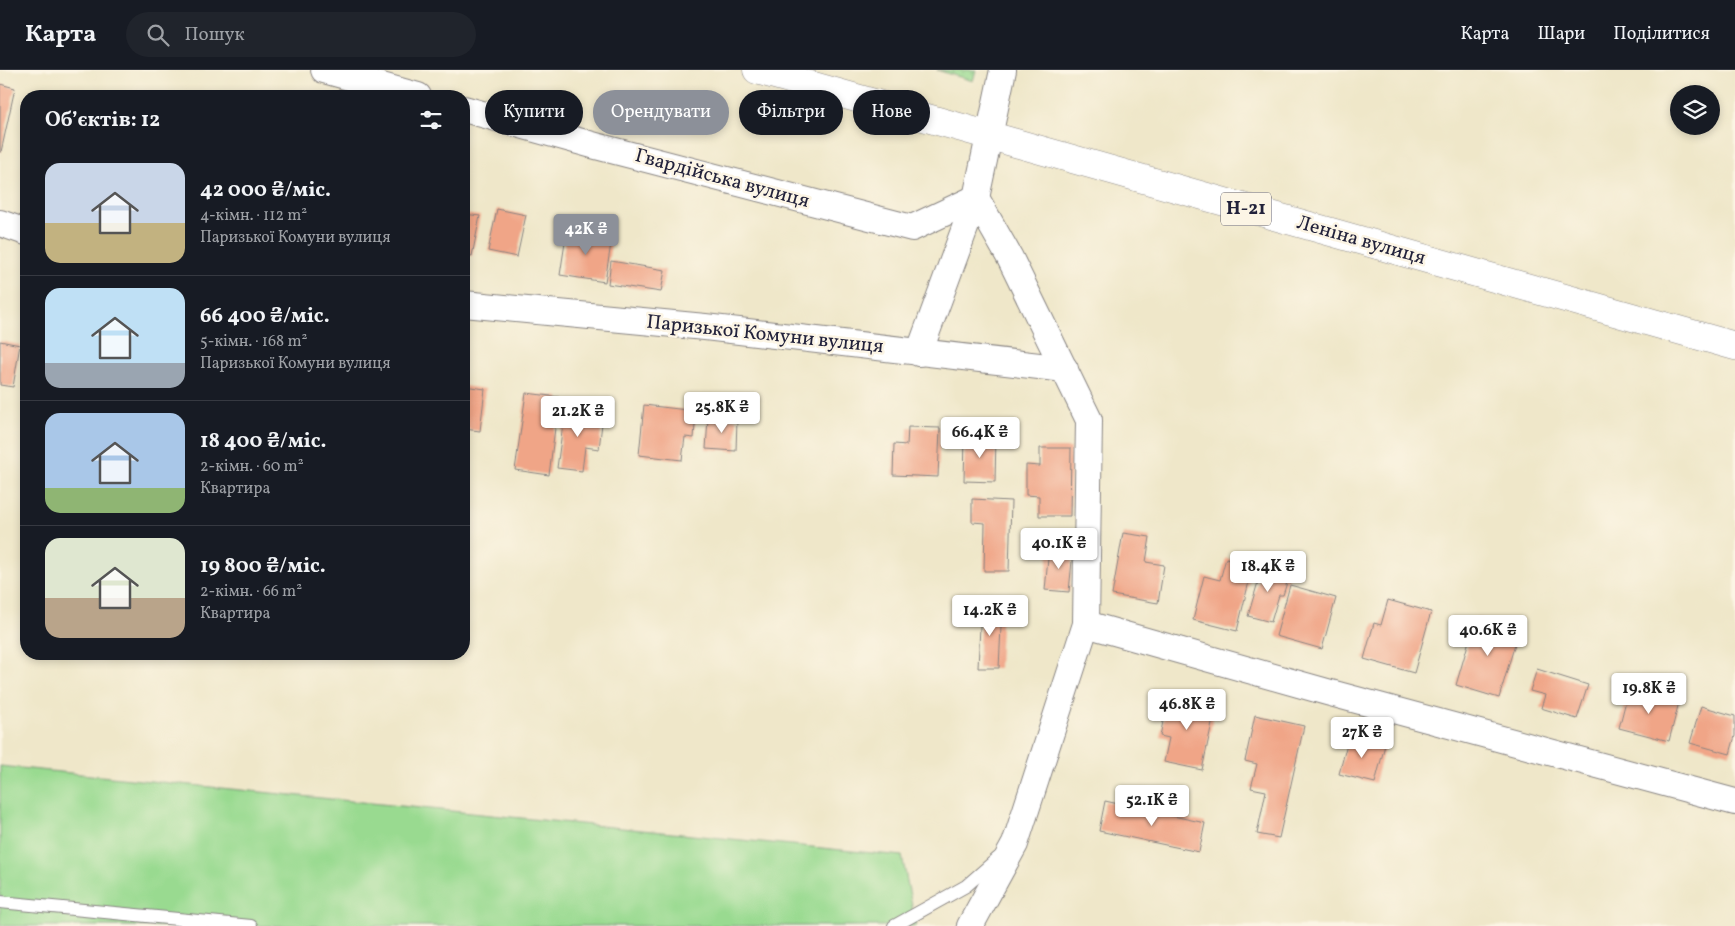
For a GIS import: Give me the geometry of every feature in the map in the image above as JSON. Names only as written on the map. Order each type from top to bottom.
[{"type":"main road","name":"Леніна вулиця","points":[[757,70],[1735,346]]},
{"type":"street","points":[[324,70],[396,90]]},
{"type":"street","points":[[919,353],[976,198],[1003,70]]},
{"type":"street","name":"Гвардійська вулиця","points":[[470,111],[596,146],[912,228],[976,198]]},
{"type":"street","points":[[970,926],[1015,844],[1086,624],[1089,420],[1010,258],[976,198]]},
{"type":"street","points":[[0,223],[20,230]]},
{"type":"street","name":"Паризької Комуни вулиця","points":[[470,305],[706,327],[1065,369]]},
{"type":"street","points":[[1086,624],[1327,692],[1735,802]]},
{"type":"lane","points":[[894,926],[966,886],[1015,844]]},
{"type":"lane","points":[[0,902],[251,926]]},
{"type":"green space","points":[[937,70],[976,70],[973,81]]},
{"type":"green space","points":[[0,766],[902,856],[916,926],[0,926]]},
{"type":"building","points":[[0,84],[15,88],[1,152],[0,152]]},
{"type":"building","points":[[497,209],[526,215],[517,257],[488,251]]},
{"type":"building","points":[[470,215],[480,216],[472,256],[470,256]]},
{"type":"building","points":[[567,230],[612,237],[605,282],[560,275]]},
{"type":"building","points":[[611,261],[665,270],[661,292],[608,284]]},
{"type":"building","points":[[0,341],[20,345],[13,387],[0,385]]},
{"type":"building","points":[[470,387],[485,389],[480,431],[470,430]]},
{"type":"building","points":[[526,393],[559,397],[549,475],[515,470]]},
{"type":"building","points":[[644,405],[696,411],[694,438],[685,437],[682,460],[639,455]]},
{"type":"building","points":[[565,409],[603,415],[599,449],[585,447],[582,471],[557,468]]},
{"type":"building","points":[[708,418],[737,419],[736,451],[706,449]]},
{"type":"building","points":[[908,427],[940,428],[938,477],[893,475],[894,444],[907,445]]},
{"type":"building","points":[[965,436],[996,437],[995,482],[964,481]]},
{"type":"building","points":[[1040,448],[1071,448],[1070,516],[1039,516],[1039,496],[1026,495],[1026,465],[1040,466]]},
{"type":"building","points":[[972,499],[1011,501],[1009,571],[984,571],[985,523],[972,522]]},
{"type":"building","points":[[1123,533],[1150,537],[1146,562],[1164,565],[1158,603],[1112,595]]},
{"type":"building","points":[[1049,548],[1073,550],[1069,592],[1045,590]]},
{"type":"building","points":[[1226,558],[1253,565],[1237,631],[1193,620],[1204,576],[1220,580]]},
{"type":"building","points":[[1263,565],[1290,573],[1283,595],[1279,595],[1271,622],[1248,616]]},
{"type":"building","points":[[1290,585],[1336,598],[1322,649],[1276,636]]},
{"type":"building","points":[[1388,600],[1431,612],[1414,673],[1364,659],[1374,623],[1381,625]]},
{"type":"building","points":[[981,605],[1002,606],[999,668],[978,668]]},
{"type":"building","points":[[1476,617],[1519,630],[1499,698],[1456,685]]},
{"type":"building","points":[[1537,669],[1588,685],[1577,719],[1541,708],[1545,695],[1530,691]]},
{"type":"building","points":[[1629,689],[1679,702],[1669,741],[1619,728]]},
{"type":"building","points":[[1183,696],[1216,704],[1202,770],[1164,762],[1169,738],[1160,736],[1168,698],[1181,700]]},
{"type":"building","points":[[1701,706],[1735,716],[1735,736],[1730,754],[1690,743]]},
{"type":"building","points":[[1255,715],[1304,726],[1279,838],[1257,834],[1266,791],[1251,788],[1257,764],[1245,761]]},
{"type":"building","points":[[1349,736],[1385,745],[1375,783],[1339,774]]},
{"type":"building","points":[[1105,801],[1205,823],[1199,852],[1099,831]]}]
